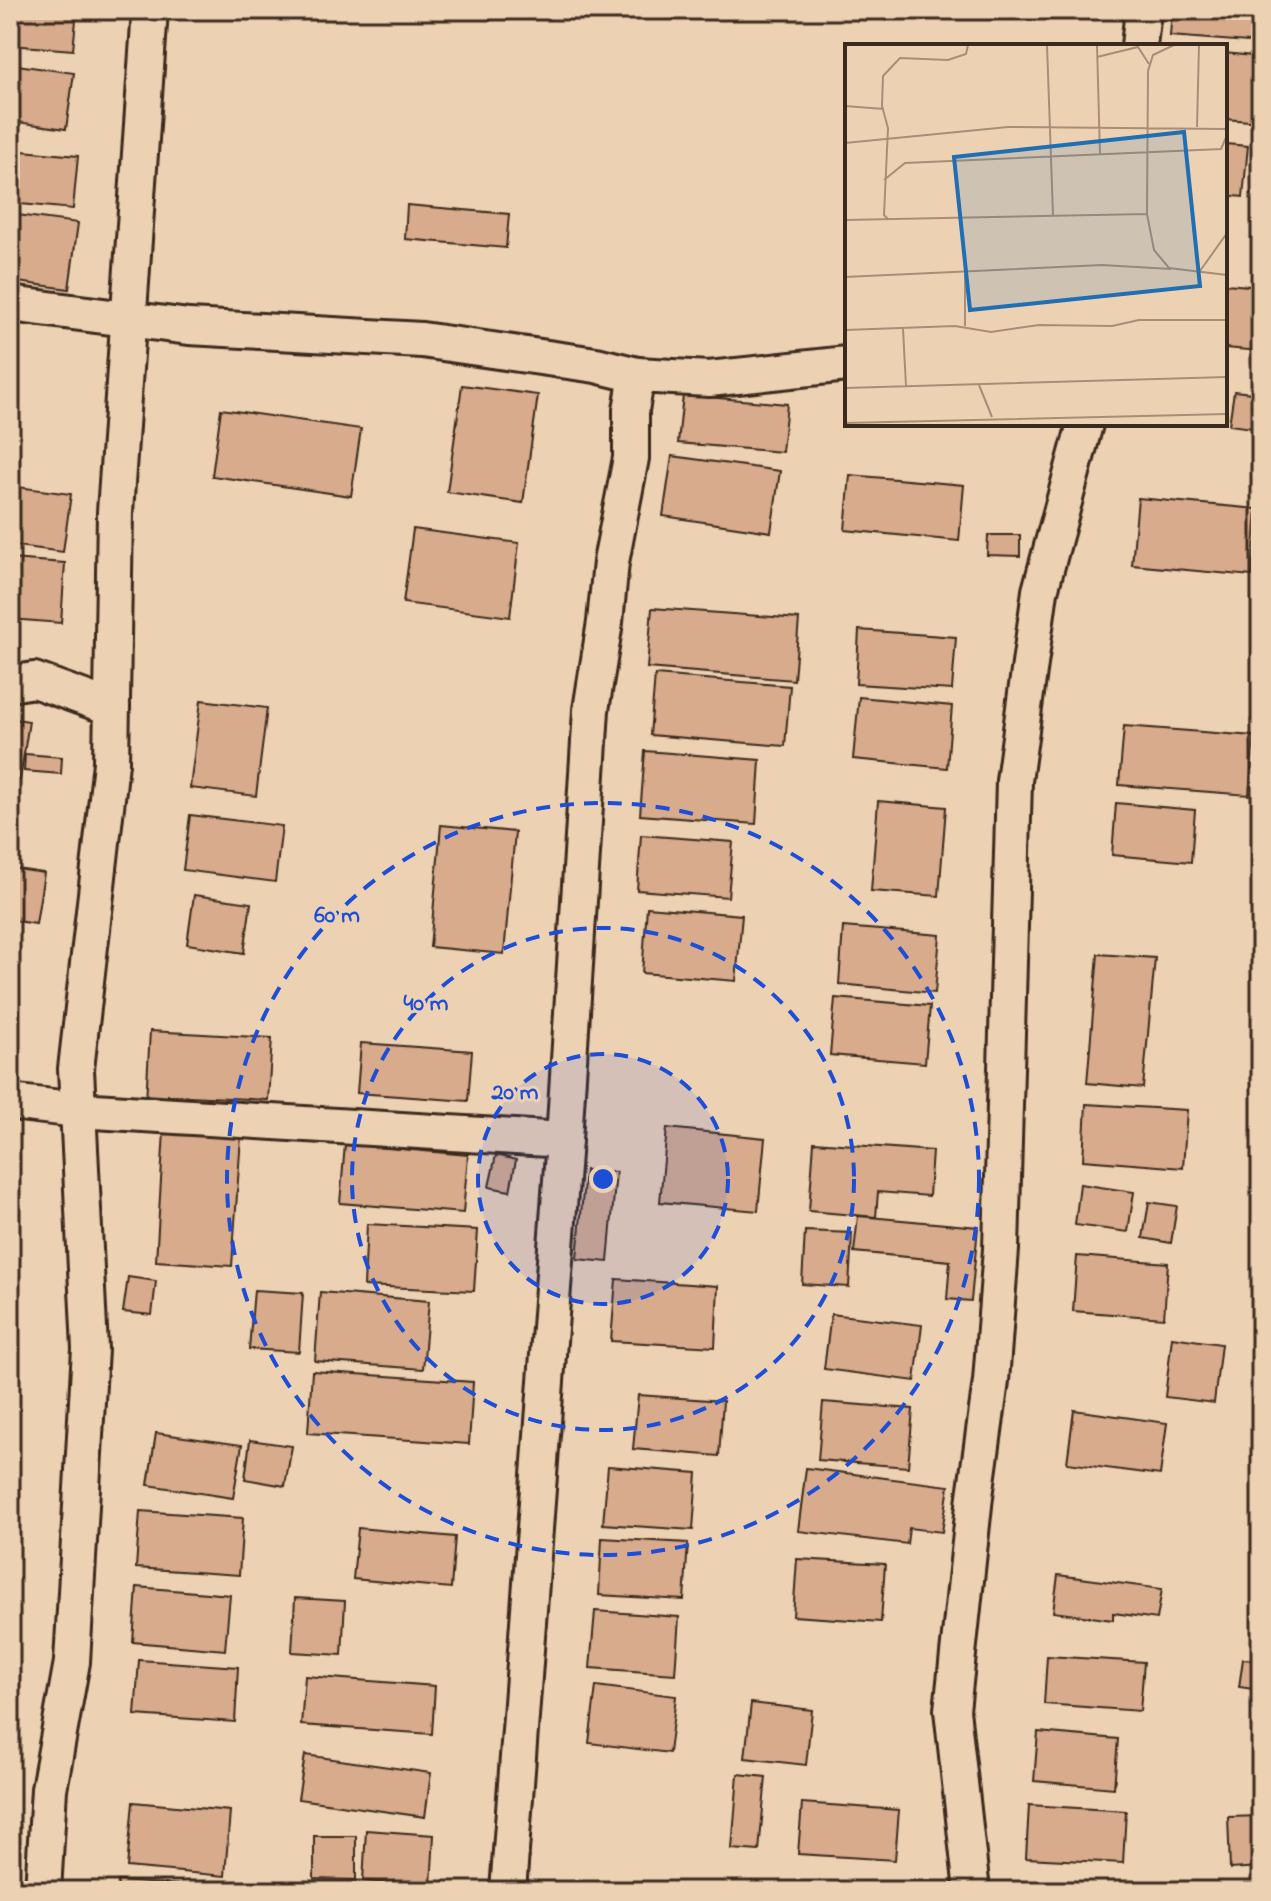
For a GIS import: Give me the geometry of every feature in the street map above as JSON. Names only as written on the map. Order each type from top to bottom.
[{"type":"street","points":[[43,1891],[49,1789],[72,1662],[90,1349],[76,1069],[111,763],[115,512],[150,10]]},
{"type":"street","points":[[1139,44],[1143,10]]},
{"type":"street","points":[[10,304],[189,327],[422,340],[596,365],[637,375],[709,379],[845,364]]},
{"type":"street","points":[[508,1891],[564,1140],[591,710],[611,562],[631,458],[631,410],[637,375]]},
{"type":"street","points":[[972,1891],[952,1710],[991,1381],[1001,1249],[1014,781],[1040,591],[1084,426]]},
{"type":"street","points":[[10,684],[34,680],[112,708]]},
{"type":"street","points":[[10,1102],[78,1110],[564,1140]]},
{"type":"building","points":[[10,10],[77,10],[73,50],[10,45]]},
{"type":"building","points":[[1172,10],[1261,10],[1261,43],[1170,36]]},
{"type":"building","points":[[1227,53],[1261,57],[1261,122],[1227,119]]},
{"type":"building","points":[[10,64],[74,73],[66,129],[10,121]]},
{"type":"building","points":[[1227,144],[1248,146],[1243,197],[1227,195]]},
{"type":"building","points":[[10,150],[78,156],[73,209],[10,203]]},
{"type":"building","points":[[407,205],[509,214],[506,248],[405,239]]},
{"type":"building","points":[[10,214],[78,223],[69,289],[10,281]]},
{"type":"building","points":[[1227,284],[1261,287],[1261,351],[1227,348]]},
{"type":"building","points":[[462,385],[538,395],[523,503],[447,492]]},
{"type":"building","points":[[1234,391],[1261,394],[1261,429],[1229,425]]},
{"type":"building","points":[[683,395],[787,404],[782,452],[678,443]]},
{"type":"building","points":[[221,409],[361,429],[351,496],[212,476]]},
{"type":"building","points":[[672,456],[780,471],[771,532],[663,516]]},
{"type":"building","points":[[850,475],[964,485],[959,541],[845,530]]},
{"type":"building","points":[[10,486],[71,494],[63,552],[10,545]]},
{"type":"building","points":[[1138,498],[1257,509],[1252,576],[1132,565]]},
{"type":"building","points":[[413,529],[519,543],[510,617],[403,603]]},
{"type":"building","points":[[988,535],[1020,535],[1020,556],[987,555]]},
{"type":"building","points":[[10,559],[65,563],[61,623],[10,619]]},
{"type":"building","points":[[652,608],[799,619],[794,680],[647,668]]},
{"type":"building","points":[[859,630],[956,637],[952,690],[856,684]]},
{"type":"building","points":[[655,675],[790,686],[785,746],[650,735]]},
{"type":"building","points":[[859,697],[952,706],[947,768],[853,759]]},
{"type":"building","points":[[201,700],[267,708],[256,796],[190,788]]},
{"type":"building","points":[[10,718],[29,721],[20,780],[10,779]]},
{"type":"building","points":[[1124,726],[1254,736],[1249,795],[1119,785]]},
{"type":"building","points":[[645,751],[760,760],[756,824],[640,815]]},
{"type":"building","points":[[25,754],[62,757],[61,774],[24,771]]},
{"type":"building","points":[[878,801],[946,807],[939,896],[871,891]]},
{"type":"building","points":[[1116,803],[1195,810],[1191,862],[1112,855]]},
{"type":"building","points":[[190,815],[282,826],[275,882],[183,870]]},
{"type":"building","points":[[441,825],[515,832],[504,954],[430,947]]},
{"type":"building","points":[[641,835],[733,842],[728,897],[637,890]]},
{"type":"building","points":[[10,868],[44,873],[36,924],[10,920]]},
{"type":"building","points":[[194,895],[251,903],[244,953],[187,944]]},
{"type":"building","points":[[647,907],[742,915],[736,981],[642,973]]},
{"type":"building","points":[[843,927],[940,935],[935,993],[839,984]]},
{"type":"building","points":[[10,934],[15,935],[10,976]]},
{"type":"building","points":[[1098,954],[1155,958],[1143,1088],[1087,1083]]},
{"type":"building","points":[[835,998],[930,1006],[925,1063],[830,1055]]},
{"type":"building","points":[[150,1031],[272,1038],[268,1100],[168,1095],[167,1102],[146,1101]]},
{"type":"building","points":[[361,1043],[472,1051],[468,1101],[357,1093]]},
{"type":"building","points":[[1086,1104],[1187,1110],[1183,1168],[1083,1160]]},
{"type":"building","points":[[667,1128],[765,1138],[758,1211],[660,1202]]},
{"type":"building","points":[[164,1131],[241,1137],[232,1266],[156,1261]]},
{"type":"building","points":[[814,1142],[932,1151],[929,1196],[878,1192],[876,1217],[809,1211]]},
{"type":"building","points":[[345,1144],[468,1155],[463,1213],[340,1203]]},
{"type":"building","points":[[496,1155],[516,1160],[510,1191],[489,1187]]},
{"type":"building","points":[[585,1170],[616,1172],[608,1262],[577,1259]]},
{"type":"building","points":[[1080,1184],[1134,1192],[1128,1232],[1075,1225]]},
{"type":"building","points":[[1149,1202],[1177,1206],[1171,1243],[1143,1238]]},
{"type":"building","points":[[10,1205],[19,1205],[15,1263],[10,1263]]},
{"type":"building","points":[[858,1216],[978,1227],[971,1301],[947,1299],[950,1261],[854,1252]]},
{"type":"building","points":[[367,1224],[478,1230],[474,1291],[364,1286]]},
{"type":"building","points":[[805,1231],[852,1233],[849,1287],[802,1284]]},
{"type":"building","points":[[1077,1256],[1168,1263],[1164,1318],[1073,1311]]},
{"type":"building","points":[[128,1277],[156,1281],[152,1315],[123,1312]]},
{"type":"building","points":[[616,1279],[718,1286],[715,1347],[611,1341]]},
{"type":"building","points":[[254,1290],[303,1293],[299,1352],[249,1349]]},
{"type":"building","points":[[320,1292],[429,1301],[423,1369],[315,1361]]},
{"type":"building","points":[[831,1314],[922,1325],[915,1381],[824,1369]]},
{"type":"building","points":[[1172,1337],[1221,1344],[1214,1403],[1165,1397]]},
{"type":"building","points":[[312,1371],[473,1382],[469,1444],[308,1433]]},
{"type":"building","points":[[638,1395],[723,1401],[719,1456],[633,1449]]},
{"type":"building","points":[[823,1402],[913,1409],[908,1467],[818,1460]]},
{"type":"building","points":[[1074,1410],[1167,1423],[1160,1475],[1067,1463]]},
{"type":"building","points":[[156,1433],[242,1445],[233,1498],[148,1485]]},
{"type":"building","points":[[250,1440],[292,1446],[285,1486],[245,1479]]},
{"type":"building","points":[[608,1466],[697,1473],[693,1530],[603,1524]]},
{"type":"building","points":[[806,1468],[949,1486],[942,1532],[909,1528],[907,1544],[798,1531]]},
{"type":"building","points":[[140,1511],[243,1518],[239,1575],[136,1568]]},
{"type":"building","points":[[358,1528],[455,1537],[451,1588],[353,1579]]},
{"type":"building","points":[[602,1538],[688,1543],[684,1600],[599,1595]]},
{"type":"building","points":[[797,1559],[885,1564],[881,1622],[793,1616]]},
{"type":"building","points":[[1058,1575],[1162,1589],[1157,1619],[1113,1613],[1113,1620],[1053,1612]]},
{"type":"building","points":[[137,1587],[230,1595],[225,1650],[133,1642]]},
{"type":"building","points":[[295,1598],[345,1601],[342,1655],[292,1652]]},
{"type":"building","points":[[595,1611],[679,1617],[675,1674],[590,1668]]},
{"type":"building","points":[[1047,1656],[1144,1662],[1140,1711],[1044,1704]]},
{"type":"building","points":[[1243,1659],[1261,1661],[1261,1690],[1239,1687]]},
{"type":"building","points":[[139,1660],[238,1667],[235,1722],[135,1715]]},
{"type":"building","points":[[305,1676],[435,1686],[432,1734],[301,1725]]},
{"type":"building","points":[[596,1686],[676,1696],[669,1753],[589,1743]]},
{"type":"building","points":[[751,1703],[812,1710],[806,1765],[745,1758]]},
{"type":"building","points":[[1038,1732],[1118,1739],[1114,1788],[1034,1781]]},
{"type":"building","points":[[305,1755],[431,1773],[425,1817],[298,1799]]},
{"type":"building","points":[[738,1774],[766,1777],[759,1851],[732,1849]]},
{"type":"building","points":[[133,1802],[230,1811],[225,1876],[127,1867]]},
{"type":"building","points":[[802,1803],[899,1810],[895,1860],[798,1854]]},
{"type":"building","points":[[1029,1805],[1126,1811],[1123,1863],[1026,1858]]},
{"type":"building","points":[[1261,1816],[1261,1867],[1230,1869],[1228,1817]]},
{"type":"building","points":[[366,1830],[434,1835],[431,1886],[363,1881]]},
{"type":"building","points":[[314,1836],[356,1836],[356,1880],[314,1879]]},
{"type":"building","points":[[118,1881],[242,1889],[117,1891]]}]
